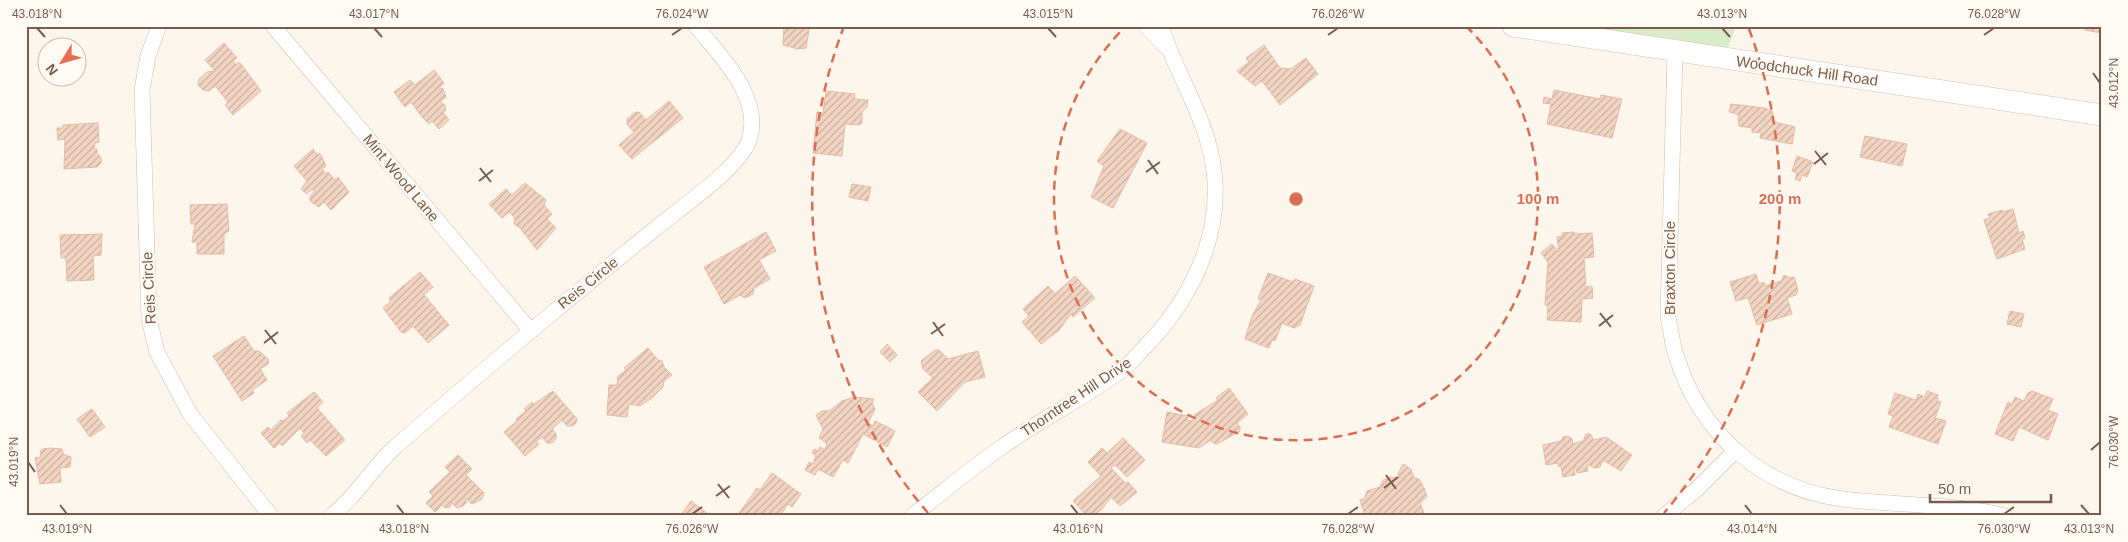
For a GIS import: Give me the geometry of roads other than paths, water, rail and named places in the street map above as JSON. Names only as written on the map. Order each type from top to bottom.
[{"type":"street","name":"Reis Circle","points":[[159,26],[148,56],[142,90],[149,319],[154,342],[157,352],[190,414],[271,516]]},
{"type":"street","name":"Mint Wood Lane","points":[[273,26],[530,330]]},
{"type":"street","name":"Reis Circle","points":[[331,516],[393,450],[530,330],[706,188],[740,157],[750,138],[752,118],[750,106],[733,72],[696,26]]},
{"type":"street","name":"Thorntree Hill Drive","points":[[1146,26],[1168,50]]},
{"type":"street","name":"Thorntree Hill Drive","points":[[912,516],[1002,447],[1124,368],[1158,333],[1194,281],[1204,256],[1212,226],[1214,172],[1207,134],[1168,50],[1161,26]]},
{"type":"street","name":"Woodchuck Hill Road","points":[[1513,26],[1674,52],[2102,115]]},
{"type":"street","name":"Braxton Circle","points":[[1674,52],[1668,317],[1676,357],[1691,393],[1713,428],[1755,468],[1787,485],[1821,496],[1844,500],[1974,508],[2005,516]]},
{"type":"street","points":[[1664,516],[1696,490],[1735,451]]}]
